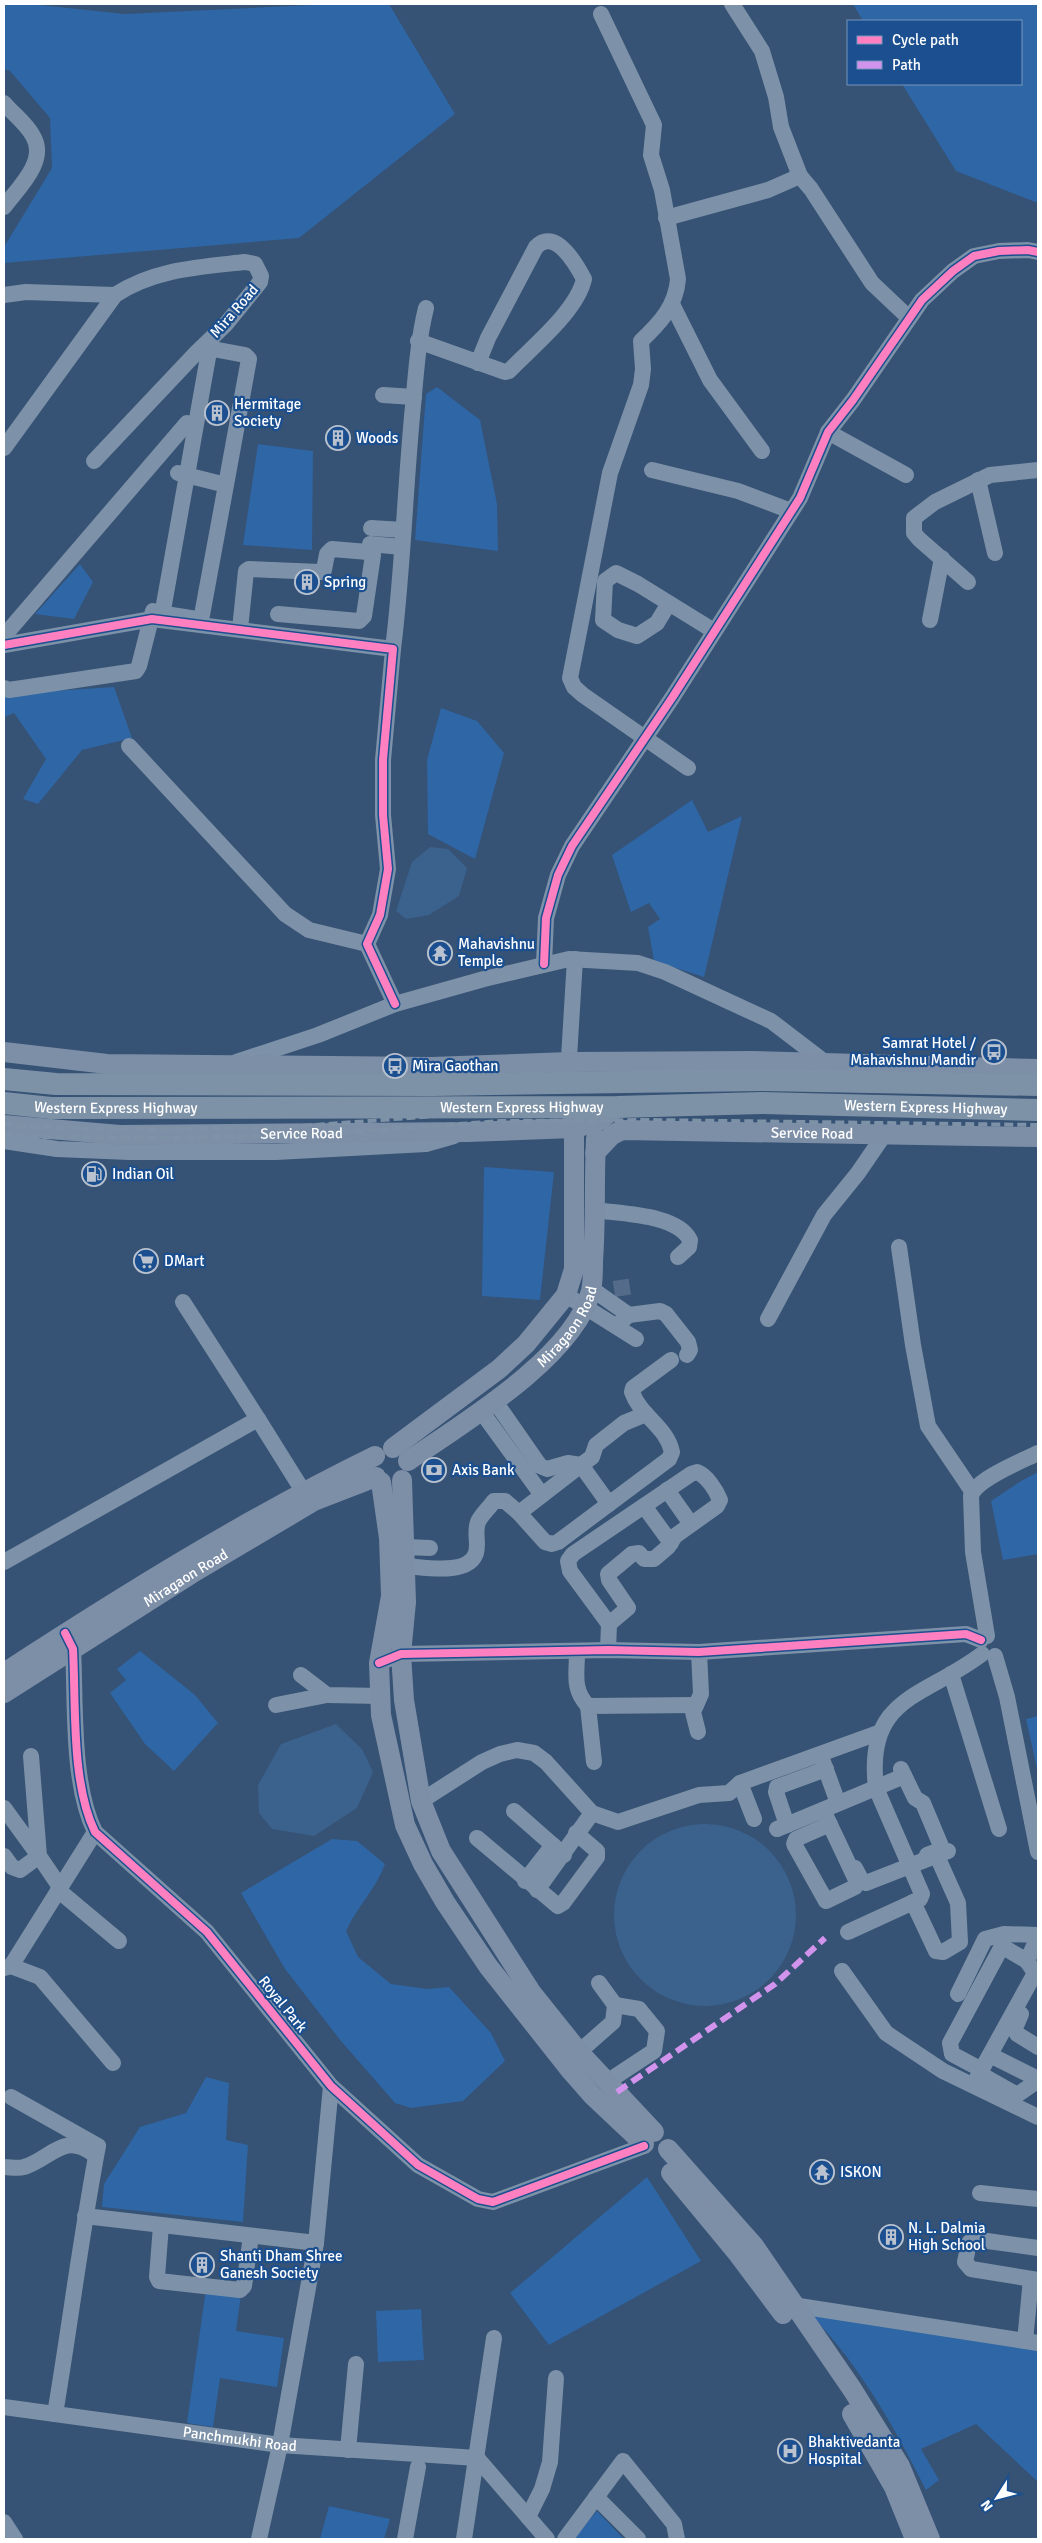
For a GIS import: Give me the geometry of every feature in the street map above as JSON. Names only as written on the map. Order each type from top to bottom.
[{"type":"highway","name":"Western Express Highway","points":[[4,1080],[56,1084],[434,1085],[568,1072],[760,1080],[1038,1086]]},
{"type":"highway","name":"Western Express Highway","points":[[4,1103],[51,1108],[574,1105],[617,1107],[762,1103],[1038,1110]]},
{"type":"main road","points":[[4,1052],[107,1064],[431,1067],[568,1072],[826,1063],[1038,1069]]},
{"type":"main road","name":"Miragaon Road","points":[[4,1673],[69,1641],[191,1574],[314,1501],[379,1479],[388,1484],[401,1463],[526,1344],[566,1295],[574,1269],[574,1105]]},
{"type":"main road","points":[[597,1122],[617,1107]]},
{"type":"main road","name":"Miragaon Road","points":[[401,1463],[487,1406],[522,1379],[561,1343],[590,1292],[595,1210],[597,1122]]},
{"type":"main road","name":"Service Road","points":[[4,1125],[153,1143],[574,1128],[597,1122]]},
{"type":"main road","name":"Service Road","points":[[595,1153],[612,1135],[622,1130],[1038,1137]]},
{"type":"main road","name":"Miragaon Road","points":[[4,1693],[69,1641],[303,1491],[375,1456],[380,1451],[401,1463]]},
{"type":"main road","points":[[375,1456],[372,1470],[379,1479],[389,1538],[391,1596],[379,1662],[382,1715],[395,1787],[405,1825],[423,1864],[445,1902],[488,1966],[571,2072],[592,2094],[653,2146]]},
{"type":"main road","points":[[401,1463],[406,1602],[401,1654],[404,1700],[420,1792],[441,1851],[531,1992],[578,2052],[607,2082],[653,2146],[738,2254],[783,2303],[852,2389],[900,2466],[930,2539]]},
{"type":"main road","points":[[395,1787],[420,1792]]},
{"type":"main road","points":[[783,2303],[856,2421],[894,2487],[915,2539]]},
{"type":"street","points":[[732,4],[762,52],[776,98],[781,127],[800,176],[811,189],[872,283],[909,318]]},
{"type":"street","points":[[601,14],[654,125],[651,155],[662,190],[678,279],[677,294],[673,306],[641,340],[643,369],[641,385],[610,473],[570,678],[574,687],[583,695],[645,736],[688,768]]},
{"type":"street","points":[[4,103],[32,134],[38,149],[36,162],[4,207]]},
{"type":"street","points":[[666,218],[768,190],[800,176]]},
{"type":"street","points":[[418,341],[478,363],[505,372],[509,371],[556,322],[581,290],[584,279],[570,254],[548,240],[542,241],[536,247],[488,338],[478,363]]},
{"type":"street","points":[[544,964],[546,918],[558,875],[572,846],[800,498],[828,432],[853,400],[922,300],[974,256],[999,251],[1028,250],[1038,252]]},
{"type":"street","name":"Mira Road","points":[[94,461],[226,324],[260,282],[261,276],[255,264],[245,262],[175,270],[128,286],[115,294]]},
{"type":"street","points":[[4,295],[26,292],[115,294]]},
{"type":"street","points":[[4,448],[115,294]]},
{"type":"street","points":[[673,306],[710,380],[762,452]]},
{"type":"street","points":[[396,1004],[367,944],[380,915],[388,869],[383,815],[383,760],[399,599],[418,341],[426,308]]},
{"type":"street","points":[[4,688],[8,690],[136,671],[152,619],[183,474],[209,351],[212,349],[245,355],[249,358],[249,363],[202,615],[197,620],[165,614],[163,610],[183,474],[186,423],[198,370],[196,353]]},
{"type":"street","points":[[383,395],[414,398]]},
{"type":"street","points":[[4,636],[186,423]]},
{"type":"street","points":[[828,432],[906,475]]},
{"type":"street","points":[[652,470],[738,491],[791,511]]},
{"type":"street","points":[[968,582],[914,533],[914,518],[920,511],[935,502],[990,475],[1038,470]]},
{"type":"street","points":[[183,474],[226,485]]},
{"type":"street","points":[[978,480],[995,553]]},
{"type":"street","points":[[402,547],[370,536],[403,530]]},
{"type":"street","points":[[240,629],[246,571],[249,568],[320,572],[324,570],[326,554],[332,549],[368,552],[373,555],[364,616],[359,621],[278,614]]},
{"type":"street","points":[[930,620],[942,558]]},
{"type":"street","points":[[669,603],[714,631]]},
{"type":"street","points":[[4,645],[152,619],[393,649]]},
{"type":"street","points":[[128,746],[285,914],[309,930],[367,944]]},
{"type":"street","points":[[568,1072],[575,960]]},
{"type":"street","points":[[222,1066],[318,1035],[396,1004],[544,964],[575,960],[638,963],[665,972],[771,1021],[826,1063]]},
{"type":"street","points":[[768,1319],[824,1215],[858,1173],[884,1135]]},
{"type":"street","points":[[4,1141],[57,1149],[153,1143]]},
{"type":"street","points":[[595,1210],[655,1218],[680,1227],[690,1240],[689,1247],[678,1257]]},
{"type":"street","points":[[899,1247],[913,1345],[928,1426],[972,1491],[970,1504],[972,1552],[986,1646],[1006,1697],[1038,1852]]},
{"type":"street","points":[[566,1295],[614,1289]]},
{"type":"street","points":[[590,1292],[629,1314]]},
{"type":"street","points":[[590,1292],[616,1326],[636,1339]]},
{"type":"street","points":[[183,1302],[303,1491]]},
{"type":"street","points":[[616,1326],[629,1314],[654,1310],[666,1314],[688,1342],[690,1350],[687,1355]]},
{"type":"street","points":[[405,1556],[453,1568],[464,1566],[476,1555],[478,1546],[476,1528],[478,1520],[494,1501],[504,1501],[519,1513],[545,1542],[552,1544],[558,1542],[669,1459],[672,1452],[666,1436],[646,1414],[632,1394],[633,1388],[671,1360]]},
{"type":"street","points":[[487,1406],[540,1466],[547,1469],[568,1463],[580,1466],[609,1504]]},
{"type":"street","points":[[487,1406],[542,1495]]},
{"type":"street","points":[[519,1513],[592,1458],[596,1445],[624,1423],[646,1414]]},
{"type":"street","points":[[4,1562],[258,1419]]},
{"type":"street","points":[[972,1491],[989,1478],[1038,1453]]},
{"type":"street","points":[[608,1624],[628,1608],[608,1580],[608,1574],[632,1554],[639,1553],[644,1559],[654,1560],[671,1544],[676,1536],[717,1506],[720,1500],[718,1494],[702,1474],[697,1472],[667,1490],[573,1554],[568,1561],[570,1572],[608,1624],[608,1650]]},
{"type":"street","points":[[667,1490],[692,1524]]},
{"type":"street","points":[[644,1506],[671,1544]]},
{"type":"street","points":[[405,1556],[430,1548]]},
{"type":"street","points":[[379,1662],[401,1654],[608,1650],[699,1652],[966,1634],[986,1646]]},
{"type":"street","name":"Royal Park","points":[[69,1641],[82,1796],[95,1832],[207,1932],[331,2086],[418,2165],[478,2199],[487,2202],[500,2201],[653,2146]]},
{"type":"street","points":[[909,1865],[942,1847],[923,1803],[915,1798],[902,1772],[876,1788],[830,1811],[782,1827],[776,1792],[777,1787],[878,1733],[903,1702],[951,1674],[986,1646]]},
{"type":"street","points":[[578,1652],[577,1688],[579,1696],[588,1706],[594,1762]]},
{"type":"street","points":[[698,1732],[693,1712],[701,1694],[699,1652]]},
{"type":"street","points":[[951,1674],[999,1829]]},
{"type":"street","points":[[300,1675],[327,1695]]},
{"type":"street","points":[[276,1705],[327,1695],[381,1696]]},
{"type":"street","points":[[588,1706],[696,1705]]},
{"type":"street","points":[[830,1811],[858,1876],[864,1883],[909,1865],[943,1853],[958,1903],[960,1942],[943,1952],[936,1951],[917,1899],[909,1865],[876,1788],[874,1772],[878,1733]]},
{"type":"street","points":[[420,1792],[500,1754],[517,1750],[534,1753],[546,1762],[592,1814],[618,1822],[699,1795],[729,1793],[740,1784],[823,1761]]},
{"type":"street","points":[[31,1756],[39,1856]]},
{"type":"street","points":[[823,1761],[830,1811],[857,1885],[826,1901],[794,1844],[796,1839],[830,1811]]},
{"type":"street","points":[[740,1784],[754,1819]]},
{"type":"street","points":[[4,1808],[39,1856],[59,1888],[119,1941]]},
{"type":"street","points":[[514,1811],[559,1850]]},
{"type":"street","points":[[531,1885],[559,1850],[592,1814]]},
{"type":"street","points":[[95,1832],[8,1967],[40,1977],[113,2063]]},
{"type":"street","points":[[477,1838],[556,1906],[561,1905],[598,1856],[597,1851],[576,1833]]},
{"type":"street","points":[[4,1856],[12,1867],[20,1870],[39,1856]]},
{"type":"street","points":[[848,1932],[917,1899]]},
{"type":"street","points":[[958,1994],[985,1939],[1004,1934],[1038,1936],[1027,1961]]},
{"type":"street","points":[[981,2071],[1035,1973],[1027,1961],[1005,1948],[1001,1948],[950,2043],[952,2054],[981,2071],[1038,2117]]},
{"type":"street","points":[[842,1970],[886,2033],[927,2062],[981,2071]]},
{"type":"street","points":[[1038,1976],[1015,2028],[1018,2036],[1038,2047]]},
{"type":"street","points":[[599,1982],[616,2005],[639,2009],[657,2031],[654,2051],[607,2082]]},
{"type":"street","points":[[578,2052],[613,2022],[616,2005]]},
{"type":"street","points":[[259,2539],[280,2446],[316,2243],[331,2086]]},
{"type":"street","points":[[11,2097],[98,2146],[85,2216],[76,2286],[55,2414]]},
{"type":"street","points":[[4,2167],[22,2168],[70,2144],[80,2146],[96,2156]]},
{"type":"street","points":[[980,2193],[1038,2199]]},
{"type":"street","points":[[85,2216],[316,2243]]},
{"type":"street","points":[[161,2225],[156,2276],[160,2281],[240,2290],[244,2286],[251,2236]]},
{"type":"street","points":[[783,2303],[1031,2342],[1035,2279],[970,2269],[965,2262],[969,2243],[973,2239],[1038,2245]]},
{"type":"street","points":[[464,2539],[494,2338]]},
{"type":"street","points":[[348,2450],[356,2364]]},
{"type":"street","points":[[528,2517],[542,2489],[550,2462],[556,2378]]},
{"type":"street","name":"Panchmukhi Road","points":[[4,2407],[280,2446],[477,2458]]},
{"type":"street","points":[[477,2458],[547,2539]]},
{"type":"street","points":[[565,2539],[624,2460],[674,2524],[677,2539]]},
{"type":"street","points":[[405,2539],[418,2467]]},
{"type":"street","points":[[596,2497],[638,2539]]},
{"type":"street","points":[[4,2522],[15,2539]]},
{"type":"shaded area","points":[[4,4],[30,4],[125,14],[334,4],[389,4],[455,114],[299,238],[4,263],[4,247],[52,168],[50,118],[10,71],[4,69]]},
{"type":"shaded area","points":[[853,4],[1038,4],[1038,203],[956,171],[903,85],[1022,85],[1022,20],[862,20]]},
{"type":"shaded area","points":[[437,387],[480,420],[497,504],[498,551],[415,540],[426,394]]},
{"type":"shaded area","points":[[258,444],[313,451],[312,550],[243,545]]},
{"type":"shaded area","points":[[80,564],[93,582],[74,619],[35,614]]},
{"type":"shaded area","points":[[114,687],[132,738],[82,750],[38,804],[23,799],[46,759],[14,713],[4,717],[4,694]]},
{"type":"shaded area","points":[[441,708],[477,721],[504,753],[475,859],[428,834],[427,760]]},
{"type":"shaded area","points":[[692,800],[708,832],[742,816],[704,977],[654,961],[648,927],[660,919],[649,903],[631,912],[612,855]]},
{"type":"shaded area","points":[[430,847],[448,849],[467,868],[459,896],[429,915],[406,919],[396,911],[412,862]]},
{"type":"shaded area","points":[[484,1167],[554,1172],[540,1300],[482,1296]]},
{"type":"shaded area","points":[[1038,1472],[1038,1554],[1003,1560],[991,1501]]},
{"type":"shaded area","points":[[140,1651],[195,1695],[218,1723],[174,1771],[145,1744],[110,1693],[126,1680],[117,1669]]},
{"type":"shaded area","points":[[1038,1716],[1038,1773],[1026,1719]]},
{"type":"shaded area","points":[[336,1724],[362,1749],[373,1772],[357,1808],[314,1836],[272,1829],[259,1813],[258,1785],[281,1744]]},
{"type":"shaded area","points":[[714,1824],[740,1831],[756,1839],[775,1857],[789,1880],[796,1906],[796,1924],[789,1950],[781,1966],[763,1985],[756,1991],[731,2002],[714,2006],[696,2006],[670,1999],[654,1991],[629,1966],[621,1950],[616,1933],[614,1906],[621,1880],[629,1864],[654,1839],[670,1831],[687,1826]]},
{"type":"shaded area","points":[[332,1839],[357,1841],[385,1864],[377,1882],[346,1931],[358,1957],[391,1984],[427,1989],[449,1987],[491,2033],[505,2061],[463,2101],[411,2108],[395,2103],[341,2041],[285,1969],[241,1893]]},
{"type":"shaded area","points":[[206,2077],[229,2083],[226,2140],[248,2145],[243,2222],[102,2207],[104,2184],[140,2127],[186,2113]]},
{"type":"shaded area","points":[[647,2177],[701,2261],[549,2345],[510,2293]]},
{"type":"shaded area","points":[[206,2289],[241,2294],[236,2331],[284,2338],[277,2387],[220,2378],[213,2427],[187,2423]]},
{"type":"shaded area","points":[[421,2309],[424,2360],[378,2362],[376,2311]]},
{"type":"shaded area","points":[[811,2315],[1038,2349],[1038,2482],[976,2424],[921,2449],[939,2480],[926,2490],[875,2398],[845,2355]]},
{"type":"shaded area","points":[[329,2506],[390,2519],[384,2539],[320,2539]]},
{"type":"shaded area","points":[[597,2511],[624,2539],[572,2539]]},
{"type":"tunnel","points":[[614,1289],[634,1286]]},
{"type":"railway","points":[[4,1124],[31,1127],[160,1129],[289,1127],[501,1111],[648,1110],[1038,1116]]},
{"type":"railway","points":[[4,1134],[30,1137],[160,1138],[289,1136],[501,1121],[648,1120],[1038,1125]]},
{"type":"marked path","points":[[617,2092],[775,1984],[825,1938]]},
{"type":"cycle path","points":[[544,964],[546,918],[558,875],[572,846],[672,698],[800,498],[828,432],[853,400],[922,300],[953,271],[974,256],[999,251],[1028,250],[1038,252]]},
{"type":"cycle path","points":[[4,645],[152,619],[393,649],[383,760],[383,815],[388,869],[380,915],[367,944],[395,1004]]},
{"type":"cycle path","points":[[65,1633],[73,1649],[78,1767],[87,1812],[95,1832],[207,1932],[331,2086],[418,2165],[478,2199],[493,2202],[644,2146]]},
{"type":"cycle path","points":[[379,1663],[401,1654],[608,1650],[699,1652],[966,1634],[981,1640]]},
{"type":"place","name":"Hermitage Society","points":[[217,413]]},
{"type":"place","name":"Woods","points":[[338,438]]},
{"type":"place","name":"Spring","points":[[307,582]]},
{"type":"place","name":"Mahavishnu Temple","points":[[440,953]]},
{"type":"place","name":"Samrat Hotel / Mahavishnu Mandir","points":[[994,1052]]},
{"type":"place","name":"Mira Gaothan","points":[[395,1066]]},
{"type":"place","name":"Indian Oil","points":[[94,1174]]},
{"type":"place","name":"DMart","points":[[146,1261]]},
{"type":"place","name":"Axis Bank","points":[[434,1470]]},
{"type":"place","name":"ISKON","points":[[822,2172]]},
{"type":"place","name":"N. L. Dalmia High School","points":[[891,2237]]},
{"type":"place","name":"Shanti Dham Shree Ganesh Society","points":[[202,2265]]},
{"type":"place","name":"Bhaktivedanta Hospital","points":[[790,2451]]}]
